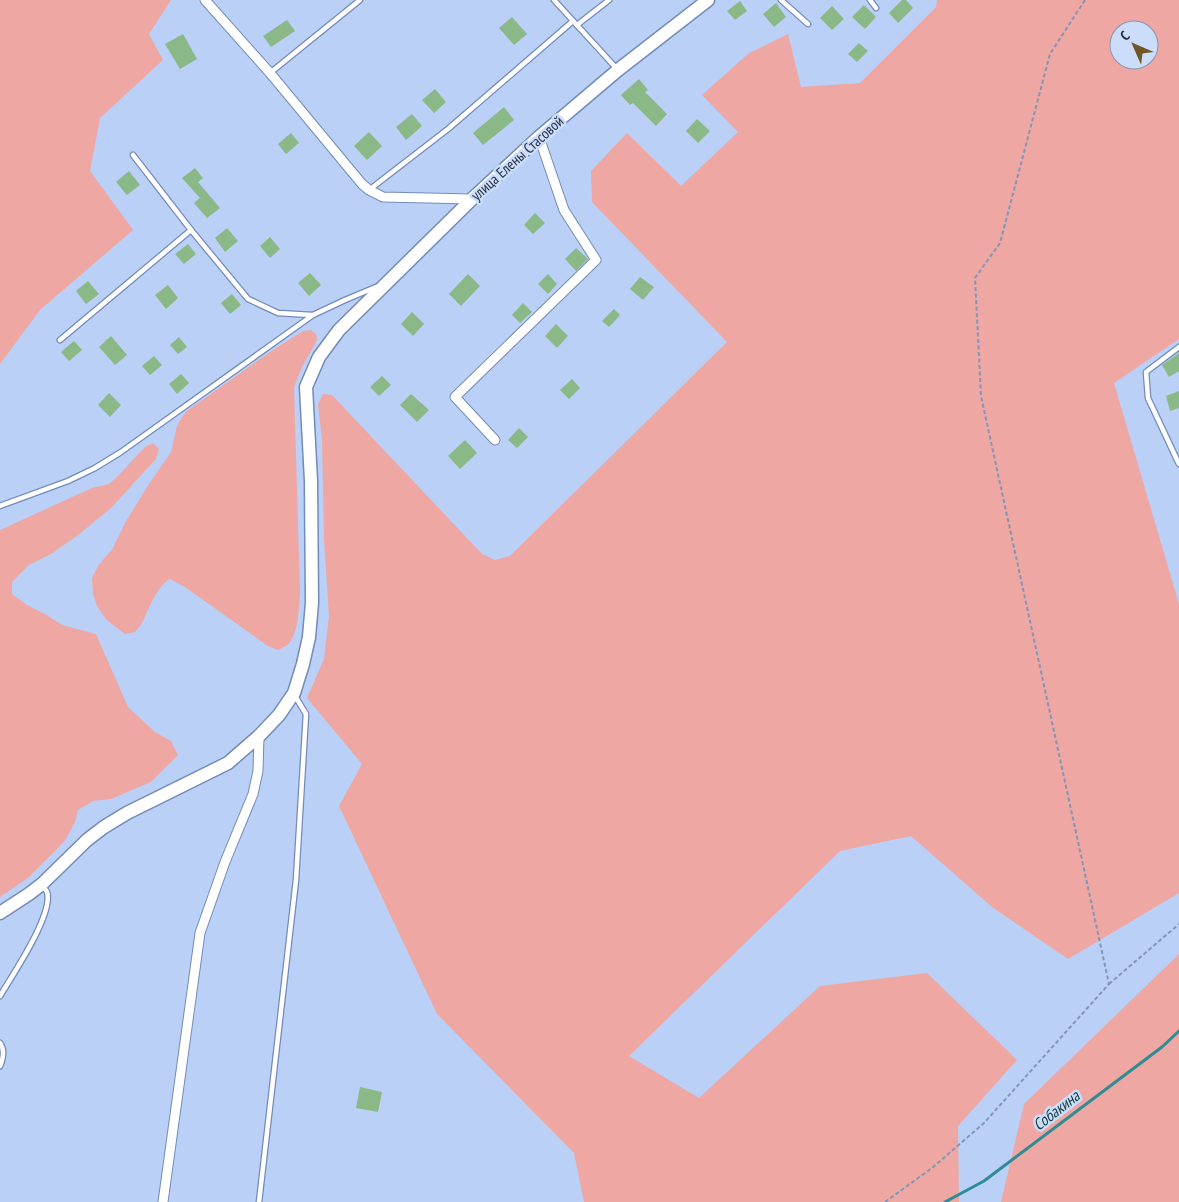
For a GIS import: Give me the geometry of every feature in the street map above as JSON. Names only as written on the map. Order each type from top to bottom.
[{"type":"main road","name":"улица Елены Стасовой","points":[[0,913],[42,884],[87,840],[104,827],[228,763],[259,736],[279,715],[294,693],[309,637],[312,603],[311,481],[306,387],[319,357],[338,330],[472,199],[539,137],[618,70],[708,0]]},
{"type":"street","points":[[204,0],[270,73],[369,190],[383,197],[472,199]]},
{"type":"street","points":[[495,440],[455,397],[596,260],[564,210],[539,137]]},
{"type":"street","points":[[164,1202],[200,933],[253,794],[258,771],[259,736]]},
{"type":"lane","points":[[270,73],[360,0]]},
{"type":"lane","points":[[554,0],[618,70]]},
{"type":"lane","points":[[369,190],[448,129],[575,23],[609,0]]},
{"type":"lane","points":[[781,0],[808,24]]},
{"type":"lane","points":[[870,0],[876,8]]},
{"type":"lane","points":[[133,155],[248,299],[278,313],[313,315]]},
{"type":"lane","points":[[60,340],[191,230]]},
{"type":"lane","points":[[0,506],[68,481],[95,468],[121,452],[313,315],[385,284]]},
{"type":"lane","points":[[1179,347],[1146,372],[1148,398],[1179,464]]},
{"type":"lane","points":[[259,1202],[296,880],[306,714],[294,693]]},
{"type":"lane","points":[[0,996],[37,934],[46,907],[47,893],[42,884]]},
{"type":"lane","points":[[0,1043],[3,1047],[0,1066]]},
{"type":"path","points":[[1085,0],[1050,54],[1000,243],[975,278],[981,396],[1109,984]]},
{"type":"path","points":[[885,1202],[932,1168],[984,1123],[1109,984],[1179,924]]},
{"type":"shaded area","points":[[0,0],[171,0],[149,34],[163,60],[100,118],[90,171],[133,230],[40,310],[0,364]]},
{"type":"shaded area","points":[[937,0],[1179,0],[1179,339],[1114,383],[1179,604],[1179,893],[1068,959],[992,907],[911,836],[840,851],[629,1056],[699,1098],[820,986],[927,973],[1017,1060],[958,1126],[959,1202],[584,1202],[574,1153],[437,1014],[339,806],[362,764],[307,698],[324,659],[329,616],[324,539],[322,440],[318,404],[323,394],[332,395],[482,554],[495,560],[510,556],[727,342],[592,202],[591,171],[627,133],[681,186],[738,132],[702,95],[749,53],[788,34],[801,87],[860,83],[936,7]]},
{"type":"shaded area","points":[[311,330],[316,334],[317,340],[302,367],[294,387],[300,591],[294,636],[286,646],[278,650],[268,646],[185,587],[170,579],[158,591],[143,621],[135,632],[125,634],[106,619],[97,606],[93,594],[92,578],[98,566],[113,548],[125,523],[171,452],[177,426],[182,417],[188,410],[270,352],[303,331]]},
{"type":"shaded area","points":[[153,443],[159,449],[156,459],[111,508],[51,554],[29,565],[12,582],[12,594],[62,625],[96,634],[128,707],[155,732],[171,741],[178,755],[151,782],[111,799],[93,801],[78,810],[75,822],[66,839],[29,877],[0,897],[0,530],[92,488],[109,484],[145,447]]},
{"type":"shaded area","points":[[1179,954],[1179,1202],[1001,1202],[1024,1104]]},
{"type":"building","points":[[902,0],[906,0],[913,8],[898,23],[889,13]]},
{"type":"building","points":[[740,1],[747,11],[735,20],[727,11]]},
{"type":"building","points":[[776,3],[786,17],[774,27],[763,14]]},
{"type":"building","points":[[864,5],[876,17],[865,29],[852,17]]},
{"type":"building","points":[[832,6],[844,19],[832,30],[820,18]]},
{"type":"building","points":[[512,17],[527,34],[514,45],[499,28]]},
{"type":"building","points":[[287,20],[295,31],[271,47],[263,36]]},
{"type":"building","points":[[183,34],[197,59],[180,69],[165,44]]},
{"type":"building","points":[[859,43],[868,51],[857,62],[848,54]]},
{"type":"building","points":[[639,79],[648,90],[645,92],[667,114],[656,126],[633,103],[630,105],[621,95]]},
{"type":"building","points":[[435,89],[446,102],[434,113],[422,100]]},
{"type":"building","points":[[504,107],[514,120],[483,145],[473,133]]},
{"type":"building","points":[[412,114],[422,126],[406,140],[396,127]]},
{"type":"building","points":[[697,119],[710,131],[698,143],[686,131]]},
{"type":"building","points":[[369,132],[382,146],[367,160],[354,146]]},
{"type":"building","points":[[291,133],[299,143],[286,154],[278,144]]},
{"type":"building","points":[[195,168],[203,178],[198,182],[220,208],[207,218],[194,203],[200,198],[182,178]]},
{"type":"building","points":[[129,171],[140,185],[127,195],[116,182]]},
{"type":"building","points":[[535,213],[545,223],[533,234],[524,225]]},
{"type":"building","points":[[227,228],[238,241],[225,252],[215,238]]},
{"type":"building","points":[[270,237],[280,249],[270,258],[260,246]]},
{"type":"building","points":[[188,244],[196,254],[184,264],[175,254]]},
{"type":"building","points":[[576,248],[588,259],[576,271],[565,259]]},
{"type":"building","points":[[310,273],[321,285],[309,296],[298,283]]},
{"type":"building","points":[[468,274],[480,286],[461,306],[449,294]]},
{"type":"building","points":[[548,274],[557,284],[548,294],[538,284]]},
{"type":"building","points":[[640,277],[654,287],[643,300],[630,289]]},
{"type":"building","points":[[88,281],[99,294],[86,304],[76,291]]},
{"type":"building","points":[[168,285],[178,298],[166,309],[155,295]]},
{"type":"building","points":[[232,294],[241,305],[230,314],[221,303]]},
{"type":"building","points":[[523,303],[532,312],[520,323],[512,315]]},
{"type":"building","points":[[614,309],[620,315],[609,327],[602,321]]},
{"type":"building","points":[[412,312],[424,324],[413,336],[401,324]]},
{"type":"building","points":[[556,324],[568,336],[557,348],[545,336]]},
{"type":"building","points":[[111,336],[127,355],[115,365],[99,347]]},
{"type":"building","points":[[179,337],[187,347],[178,354],[170,345]]},
{"type":"building","points":[[74,341],[82,350],[69,361],[61,352]]},
{"type":"building","points":[[1179,353],[1179,371],[1169,377],[1162,365]]},
{"type":"building","points":[[154,356],[162,365],[150,375],[142,366]]},
{"type":"building","points":[[181,374],[189,383],[177,394],[169,384]]},
{"type":"building","points":[[382,376],[391,385],[379,396],[370,387]]},
{"type":"building","points":[[572,379],[580,388],[569,399],[560,390]]},
{"type":"building","points":[[1179,391],[1179,408],[1170,411],[1166,396]]},
{"type":"building","points":[[109,393],[121,405],[110,417],[98,405]]},
{"type":"building","points":[[411,394],[429,410],[417,422],[400,405]]},
{"type":"building","points":[[519,428],[528,437],[517,448],[508,440]]},
{"type":"building","points":[[465,440],[477,453],[460,469],[448,456]]},
{"type":"building","points":[[360,1087],[382,1092],[378,1112],[356,1108]]},
{"type":"waterway","name":"Собакина","points":[[945,1202],[984,1181],[1162,1047],[1179,1031]]}]
